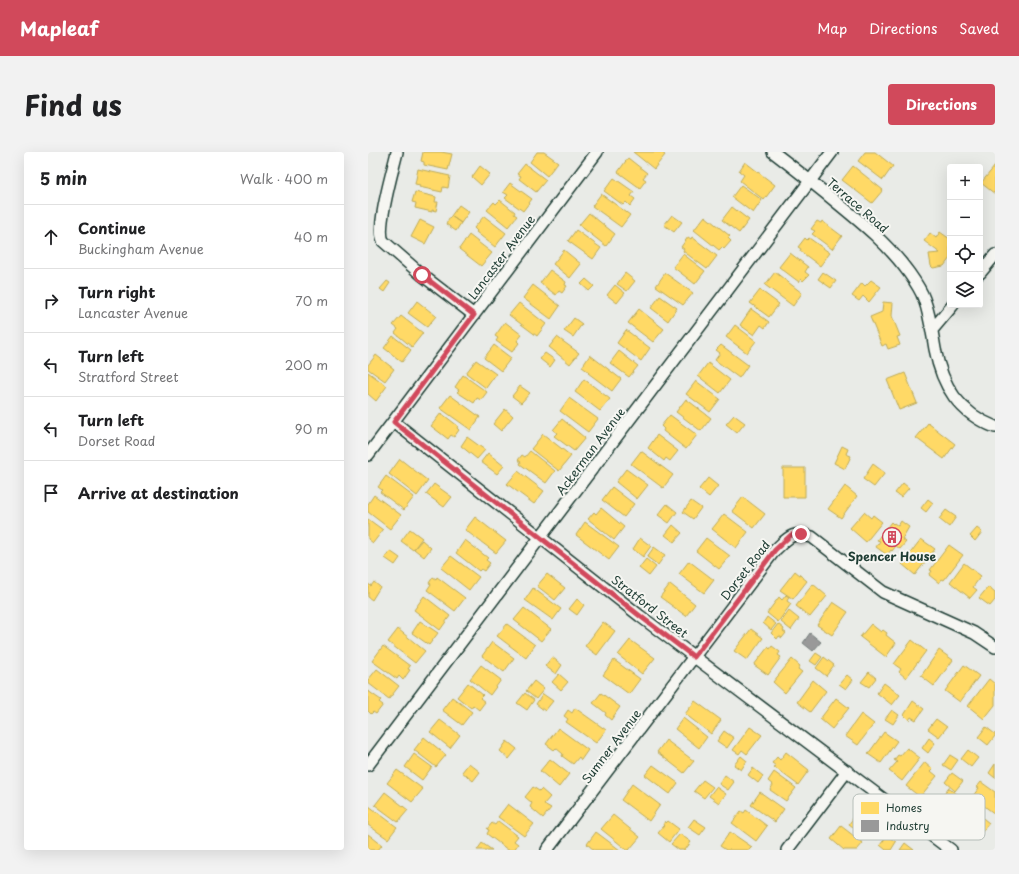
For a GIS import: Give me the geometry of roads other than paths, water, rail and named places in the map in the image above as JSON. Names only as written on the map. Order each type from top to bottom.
[{"type":"street","points":[[397,152],[381,224],[381,236],[383,241],[422,275],[474,315]]},
{"type":"street","name":"Lancaster Avenue","points":[[368,455],[597,152]]},
{"type":"street","name":"Terrace Road","points":[[773,152],[873,232],[908,272],[924,298],[932,330],[935,350],[947,387],[956,401],[970,413],[995,427]]},
{"type":"street","name":"Ackerman Avenue","points":[[368,765],[832,152]]},
{"type":"street","points":[[981,272],[995,255]]},
{"type":"street","points":[[932,330],[950,308]]},
{"type":"street","name":"Stratford Street","points":[[394,422],[694,657],[877,794]]},
{"type":"street","name":"Dorset Road","points":[[694,657],[775,550],[791,535],[801,534],[812,537],[883,592],[974,633],[995,647]]},
{"type":"street","name":"Sumner Avenue","points":[[547,850],[694,657]]},
{"type":"street","points":[[788,850],[847,771]]},
{"type":"street","name":"Stratford Street","points":[[938,840],[951,850]]},
{"type":"place","name":"Spencer House","points":[[892,537]]}]
